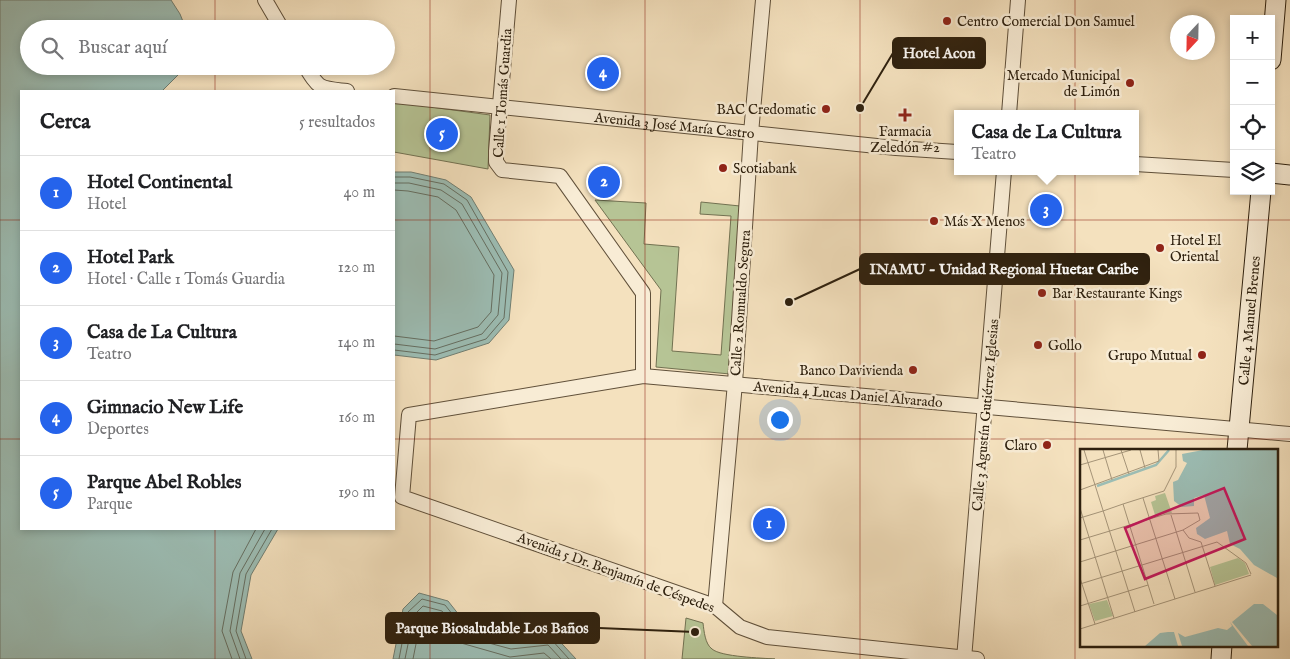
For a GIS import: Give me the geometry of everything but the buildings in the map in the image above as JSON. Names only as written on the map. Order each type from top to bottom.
[{"type":"main road","points":[[1275,15],[1276,0]]},
{"type":"main road","points":[[1275,173],[1290,175]]},
{"type":"main road","name":"Calle 4 Manuel Brenes","points":[[1237,449],[1261,195]]},
{"type":"main road","points":[[1221,659],[1222,646]]},
{"type":"street","points":[[265,0],[277,20]]},
{"type":"street","name":"Calle 1 Tomás Guardia","points":[[509,0],[496,162],[502,170],[560,176],[643,294],[643,376]]},
{"type":"street","name":"Calle 2 Romualdo Segura","points":[[715,606],[735,383],[751,133],[763,0]]},
{"type":"street","points":[[1009,110],[1018,0]]},
{"type":"street","points":[[311,75],[317,85],[322,88],[339,90]]},
{"type":"street","name":"Avenida 3 José María Castro","points":[[395,96],[896,148],[954,152]]},
{"type":"street","points":[[1139,164],[1230,170]]},
{"type":"street","name":"Calle 3 Agustín Gutiérrez Iglesias","points":[[968,659],[1004,175]]},
{"type":"street","name":"Avenida 4 Lucas Daniel Alvarado","points":[[402,497],[409,414],[643,376],[1290,434]]},
{"type":"street","name":"Avenida 5 Dr. Benjamín de Céspedes","points":[[402,497],[715,606],[740,626],[767,637],[968,659]]},
{"type":"green space","points":[[395,102],[490,115],[488,169],[395,152]]},
{"type":"green space","points":[[595,200],[646,203],[644,244],[679,247],[672,351],[721,355],[731,216],[700,214],[701,202],[740,206],[730,374],[656,367],[661,290]]},
{"type":"green space","points":[[686,618],[703,623],[708,644],[717,652],[742,657],[775,659],[682,659]]},
{"type":"water","points":[[0,0],[171,0],[182,20],[20,20],[20,75],[178,75],[163,90],[20,90],[20,530],[277,530],[251,575],[241,631],[252,659],[0,659]]},
{"type":"water","points":[[395,172],[411,172],[446,180],[471,197],[514,270],[509,320],[489,343],[436,360],[395,355]]},
{"type":"water","points":[[419,593],[448,601],[467,625],[512,638],[552,633],[576,659],[393,659],[403,609]]},
{"type":"place","name":"Centro Comercial Don Samuel","points":[[947,21]]},
{"type":"place","name":"Gimnacio New Life","points":[[603,73]]},
{"type":"place","name":"Mercado Municipal de Limón","points":[[1130,83]]},
{"type":"place","name":"Hotel Acon","points":[[860,108]]},
{"type":"place","name":"BAC Credomatic","points":[[826,109]]},
{"type":"place","name":"Farmacia Zeledón #2","points":[[905,115]]},
{"type":"place","name":"Parque Abel Robles","points":[[442,134]]},
{"type":"place","name":"Scotiabank","points":[[723,168]]},
{"type":"place","name":"Hotel Park","points":[[604,182]]},
{"type":"place","name":"Casa de La Cultura","points":[[1046,210]]},
{"type":"place","name":"Más X Menos","points":[[934,221]]},
{"type":"place","name":"Hotel El Oriental","points":[[1160,248]]},
{"type":"place","name":"Bar Restaurante Kings","points":[[1042,293]]},
{"type":"place","name":"INAMU - Unidad Regional Huetar Caribe","points":[[789,302]]},
{"type":"place","name":"Gollo","points":[[1038,345]]},
{"type":"place","name":"Grupo Mutual","points":[[1202,355]]},
{"type":"place","name":"Banco Davivienda","points":[[913,370]]},
{"type":"place","name":"Claro","points":[[1047,445]]},
{"type":"place","name":"Hotel Continental","points":[[769,524]]},
{"type":"place","name":"Parque Biosaludable Los Baños","points":[[695,632]]}]
